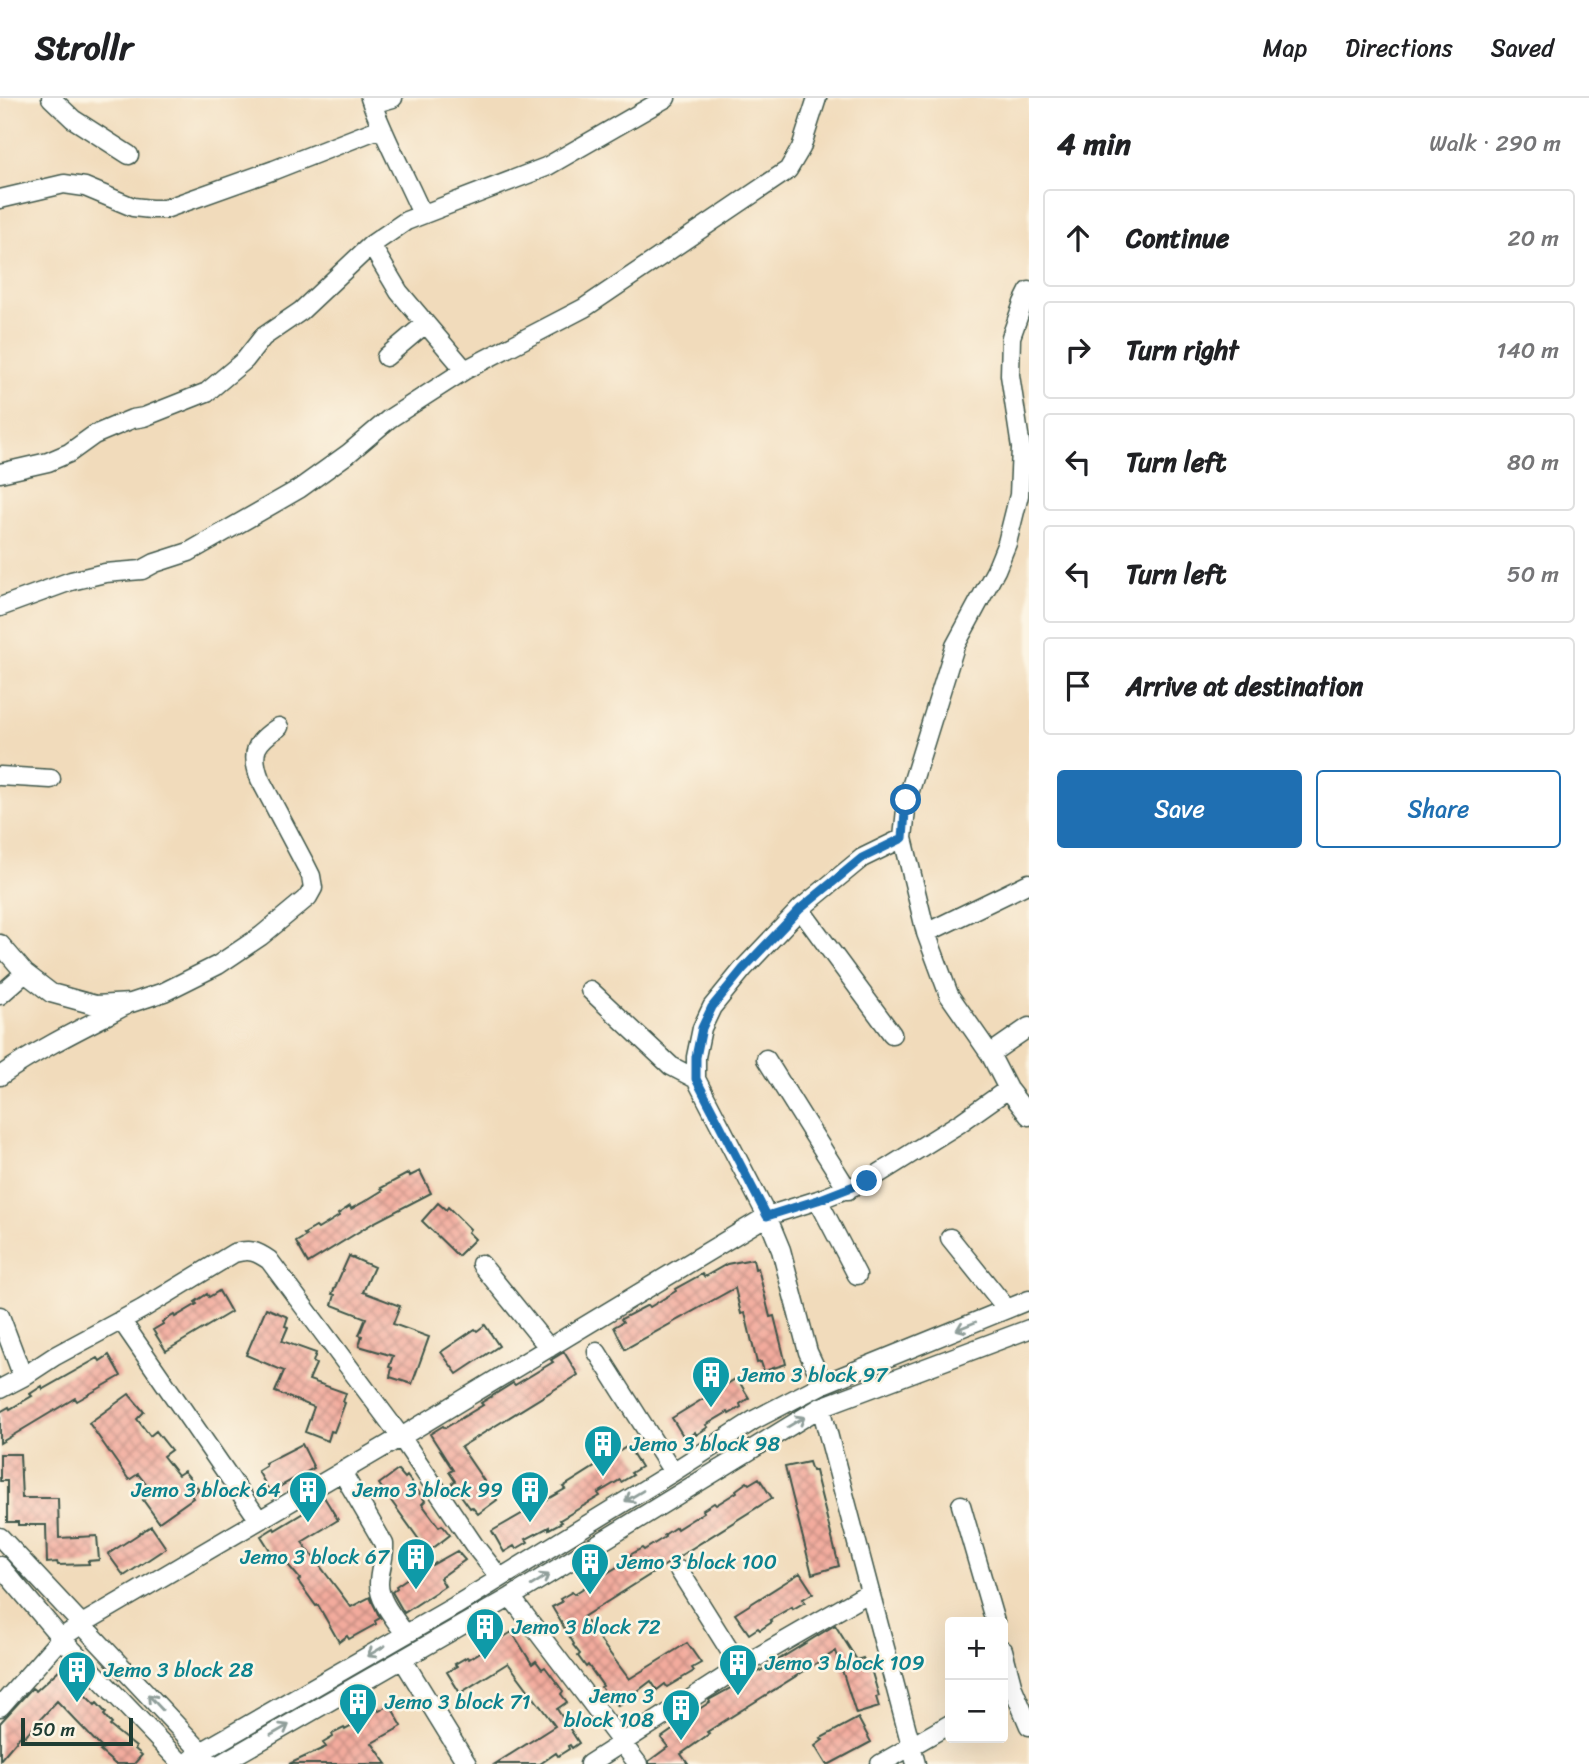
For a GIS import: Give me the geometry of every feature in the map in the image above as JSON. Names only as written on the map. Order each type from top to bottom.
[{"type":"street","points":[[51,98],[72,119],[129,155]]},
{"type":"street","points":[[393,98],[371,101],[422,214]]},
{"type":"street","points":[[0,473],[69,453],[94,435],[207,392],[245,360],[262,337],[301,311],[371,246],[406,221],[545,167],[666,98]]},
{"type":"street","points":[[0,607],[71,581],[105,573],[142,570],[189,552],[299,489],[349,453],[389,419],[465,370],[584,308],[788,170],[801,148],[817,98]]},
{"type":"street","points":[[0,199],[64,184],[85,187],[133,206],[165,209],[381,128]]},
{"type":"street","points":[[371,246],[399,292],[465,370]]},
{"type":"street","points":[[1029,291],[1011,337],[1010,375],[1021,449],[1019,495],[1007,543],[996,570],[955,646],[906,800],[903,838],[926,933],[949,995],[990,1054],[1008,1089],[1029,1116]]},
{"type":"street","points":[[386,357],[425,324]]},
{"type":"street","points":[[0,1076],[131,1003],[164,992],[218,965],[261,936],[308,897],[313,888],[311,876],[256,768],[255,753],[262,738],[279,727]]},
{"type":"street","points":[[0,776],[51,779]]},
{"type":"street","points":[[823,1384],[808,1352],[781,1250],[767,1216],[696,1079],[696,1057],[702,1028],[712,1007],[743,969],[800,909],[862,858],[903,838]]},
{"type":"street","points":[[926,933],[1029,883]]},
{"type":"street","points":[[800,909],[892,1034]]},
{"type":"street","points":[[0,944],[25,973],[51,993],[94,1005],[131,1003]]},
{"type":"street","points":[[0,995],[25,973]]},
{"type":"street","points":[[590,990],[671,1066],[696,1079]]},
{"type":"street","points":[[990,1054],[1029,1027]]},
{"type":"street","points":[[766,1059],[848,1190]]},
{"type":"street","points":[[0,1707],[61,1638],[82,1624],[401,1437],[767,1216],[848,1190],[867,1181],[960,1123],[1008,1089]]},
{"type":"street","points":[[818,1200],[857,1275]]},
{"type":"street","points":[[950,1238],[1007,1309]]},
{"type":"street","points":[[0,1389],[234,1252],[248,1250],[260,1254],[270,1260],[401,1437],[474,1545],[500,1578]]},
{"type":"street","points":[[481,1264],[549,1348]]},
{"type":"street","points":[[0,1566],[61,1638],[184,1764],[207,1758],[754,1420],[823,1384],[1029,1300]]},
{"type":"street","points":[[0,1316],[23,1377]]},
{"type":"street","points":[[121,1320],[259,1520]]},
{"type":"street","points":[[220,1764],[467,1624],[821,1407],[1029,1329]]},
{"type":"street","points":[[597,1352],[673,1472]]},
{"type":"street","points":[[821,1407],[916,1764]]},
{"type":"street","points":[[754,1420],[768,1439]]},
{"type":"street","points":[[342,1472],[384,1544],[385,1557],[379,1584],[381,1597],[405,1634]]},
{"type":"street","points":[[961,1505],[994,1617]]},
{"type":"street","points":[[0,1537],[207,1758]]},
{"type":"street","points":[[679,1570],[740,1667]]},
{"type":"street","points":[[589,1764],[740,1667],[870,1592]]},
{"type":"street","points":[[511,1597],[638,1764]]},
{"type":"street","points":[[455,1606],[467,1624]]},
{"type":"street","points":[[403,1660],[467,1764]]},
{"type":"street","points":[[1008,1691],[1029,1726]]},
{"type":"street","points":[[880,1764],[945,1727]]},
{"type":"building","points":[[420,1171],[431,1193],[373,1223],[308,1263],[296,1242],[306,1236],[304,1234],[316,1227],[318,1229],[350,1206],[351,1209],[362,1203],[383,1190],[381,1188],[409,1173],[410,1176]]},
{"type":"building","points":[[438,1203],[446,1210],[448,1207],[470,1229],[468,1232],[475,1239],[458,1256],[422,1221]]},
{"type":"building","points":[[349,1256],[374,1267],[363,1292],[400,1306],[393,1324],[429,1337],[412,1384],[390,1377],[392,1368],[389,1367],[393,1356],[359,1346],[362,1336],[359,1335],[366,1318],[332,1305],[335,1295],[332,1294]]},
{"type":"building","points":[[753,1259],[755,1269],[758,1268],[770,1317],[774,1316],[786,1364],[764,1371],[761,1362],[757,1363],[745,1313],[741,1314],[735,1288],[625,1349],[614,1327],[623,1322],[621,1319],[648,1305],[650,1307],[702,1274],[704,1277],[727,1264]]},
{"type":"building","points":[[219,1291],[231,1312],[166,1351],[153,1330],[163,1324],[162,1322],[197,1304],[195,1302],[207,1294],[209,1297]]},
{"type":"building","points":[[266,1308],[288,1317],[285,1326],[288,1327],[282,1341],[316,1353],[313,1362],[316,1364],[309,1380],[346,1393],[345,1403],[328,1441],[305,1432],[314,1407],[275,1392],[284,1371],[246,1355]]},
{"type":"building","points":[[485,1325],[499,1346],[457,1374],[441,1352]]},
{"type":"building","points":[[564,1352],[578,1375],[461,1447],[497,1500],[478,1514],[470,1508],[452,1483],[455,1481],[449,1472],[453,1470],[430,1434],[483,1405],[481,1403],[553,1362],[551,1360]]},
{"type":"building","points":[[109,1355],[121,1376],[77,1401],[75,1398],[0,1443],[0,1412],[32,1396],[30,1394],[42,1386],[43,1389],[98,1358],[100,1361]]},
{"type":"building","name":"Jemo 3 block 97","points":[[737,1378],[749,1398],[740,1404],[741,1407],[729,1414],[728,1412],[706,1425],[708,1427],[696,1435],[695,1432],[685,1439],[672,1418]]},
{"type":"building","points":[[129,1394],[144,1412],[137,1419],[150,1436],[156,1431],[171,1450],[163,1456],[178,1475],[184,1471],[199,1489],[191,1495],[193,1498],[159,1522],[143,1500],[153,1493],[138,1474],[129,1480],[89,1423]]},
{"type":"building","points":[[302,1444],[314,1468],[270,1492],[258,1471],[266,1466],[265,1463]]},
{"type":"building","points":[[628,1446],[641,1467],[631,1473],[633,1475],[598,1493],[600,1496],[560,1520],[562,1522],[526,1539],[528,1542],[516,1549],[514,1546],[504,1552],[492,1531],[565,1489],[563,1487]]},
{"type":"building","points":[[0,1454],[20,1454],[22,1498],[58,1498],[59,1538],[97,1536],[99,1560],[88,1561],[89,1564],[47,1563],[46,1525],[18,1525],[18,1522],[7,1522],[7,1481],[0,1481]]},
{"type":"building","points":[[809,1462],[812,1471],[815,1471],[839,1566],[812,1574],[785,1467]]},
{"type":"building","points":[[398,1470],[405,1478],[407,1476],[425,1501],[422,1504],[439,1527],[442,1525],[450,1535],[428,1552],[379,1484]]},
{"type":"building","points":[[759,1478],[772,1498],[583,1617],[629,1679],[687,1643],[701,1663],[692,1668],[694,1671],[667,1687],[665,1684],[657,1690],[651,1681],[618,1706],[612,1696],[609,1698],[588,1665],[586,1667],[578,1656],[580,1654],[552,1607],[562,1602],[560,1599],[595,1581],[594,1579],[605,1571],[607,1573],[632,1558],[630,1555],[642,1548],[644,1550],[714,1503],[716,1505],[737,1492],[736,1490],[747,1482],[749,1484]]},
{"type":"building","points":[[324,1497],[338,1520],[302,1542],[351,1607],[370,1597],[380,1618],[375,1621],[376,1624],[339,1642],[318,1605],[316,1606],[298,1581],[300,1579],[280,1555],[275,1558],[261,1536],[313,1507],[312,1504]]},
{"type":"building","points":[[151,1526],[166,1548],[124,1576],[108,1554]]},
{"type":"building","name":"Jemo 3 block 67","points":[[457,1551],[465,1560],[440,1578],[445,1586],[404,1613],[392,1592],[396,1586],[430,1563],[432,1565]]},
{"type":"building","points":[[800,1573],[813,1593],[803,1599],[805,1602],[793,1609],[792,1607],[770,1620],[772,1622],[760,1630],[758,1628],[749,1634],[735,1614]]},
{"type":"building","points":[[835,1625],[857,1660],[863,1658],[867,1667],[870,1666],[879,1696],[876,1697],[879,1707],[856,1714],[836,1651],[707,1732],[709,1734],[681,1754],[688,1764],[649,1764],[649,1761],[668,1747],[661,1738],[675,1728],[673,1726],[710,1702],[709,1700],[743,1681],[742,1679],[754,1672],[755,1674]]},
{"type":"building","points":[[512,1632],[532,1664],[536,1661],[542,1669],[545,1667],[563,1691],[561,1694],[567,1702],[557,1709],[579,1743],[572,1748],[568,1746],[569,1749],[558,1756],[556,1753],[540,1764],[495,1764],[555,1726],[508,1663],[460,1693],[447,1672],[457,1666],[455,1664],[490,1646],[489,1643],[500,1636],[502,1638]]},
{"type":"building","points":[[60,1669],[68,1677],[70,1675],[79,1685],[77,1687],[106,1713],[104,1715],[112,1724],[110,1726],[136,1747],[142,1755],[134,1764],[115,1764],[100,1751],[103,1749],[57,1701],[25,1736],[22,1734],[0,1760],[0,1723],[32,1688],[36,1691]]},
{"type":"building","name":"Jemo 3 block 71","points":[[390,1705],[402,1726],[372,1743],[387,1764],[289,1764],[326,1747],[323,1743],[333,1737],[332,1734],[367,1718],[366,1715],[378,1708],[379,1711]]},
{"type":"building","points":[[858,1718],[871,1742],[826,1764],[815,1746],[823,1740],[821,1738]]},
{"type":"place","name":"Jemo 3 block 97","points":[[711,1409]]},
{"type":"place","name":"Jemo 3 block 98","points":[[603,1478]]},
{"type":"place","name":"Jemo 3 block 64","points":[[308,1524]]},
{"type":"place","name":"Jemo 3 block 99","points":[[530,1524]]},
{"type":"place","name":"Jemo 3 block 67","points":[[416,1591]]},
{"type":"place","name":"Jemo 3 block 100","points":[[590,1596]]},
{"type":"place","name":"Jemo 3 block 72","points":[[485,1661]]},
{"type":"place","name":"Jemo 3 block 109","points":[[738,1697]]},
{"type":"place","name":"Jemo 3 block 28","points":[[77,1704]]},
{"type":"place","name":"Jemo 3 block 71","points":[[358,1736]]},
{"type":"place","name":"Jemo 3 block 108","points":[[681,1742]]},
{"type":"route","points":[[867,1181],[848,1190],[767,1216],[696,1079],[696,1057],[702,1028],[712,1007],[743,969],[800,909],[862,858],[903,838],[906,800]]}]
